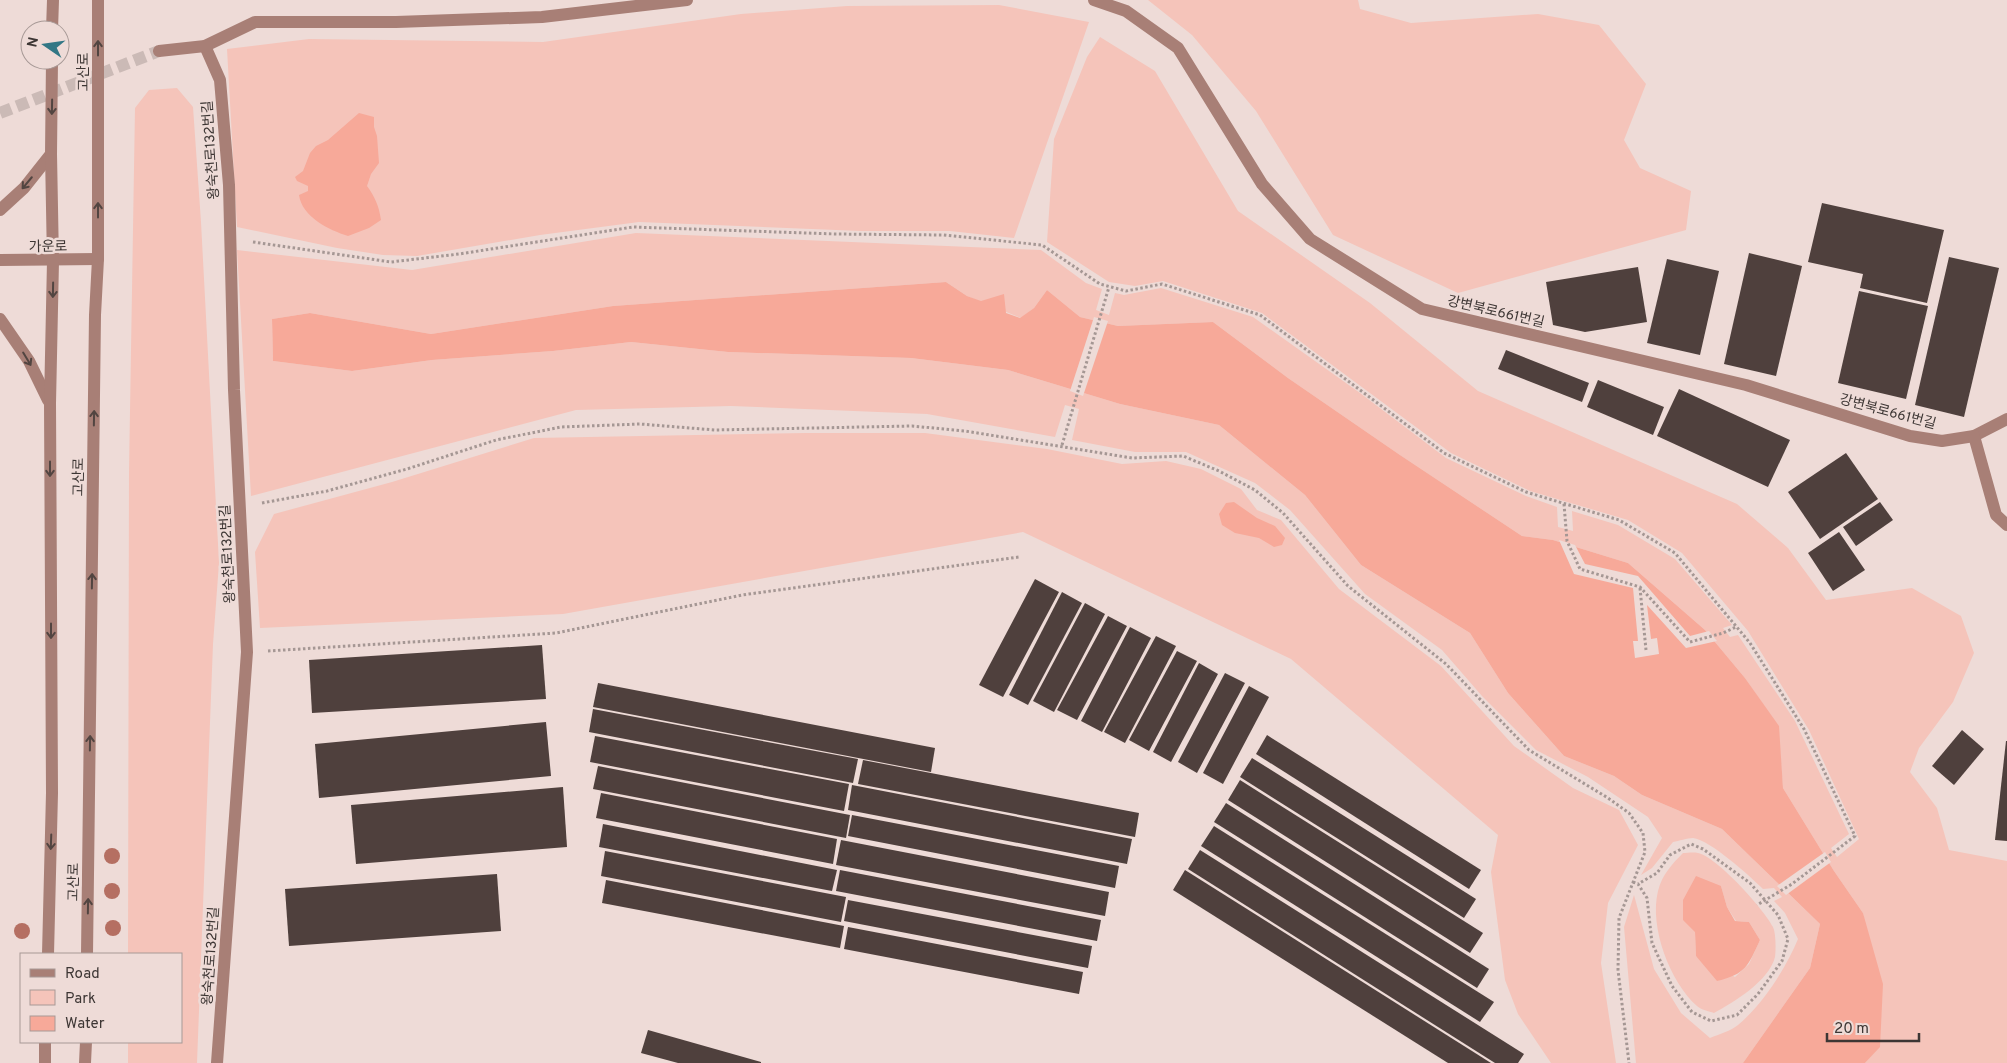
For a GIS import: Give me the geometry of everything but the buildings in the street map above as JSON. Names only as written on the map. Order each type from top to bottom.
[{"type":"street","points":[[52,20],[53,0]]},
{"type":"street","name":"고산로","points":[[87,953],[98,259],[98,0]]},
{"type":"street","points":[[159,50],[205,46],[255,22],[396,22],[542,17],[687,0]]},
{"type":"street","name":"강변북로661번길","points":[[1094,0],[1126,10],[1178,48],[1262,184],[1310,240],[1422,309],[1746,385],[1910,436],[1942,441],[1974,436],[2007,419]]},
{"type":"street","name":"왕숙천로132번길","points":[[205,46],[220,80],[229,185],[234,390],[247,652],[217,1063]]},
{"type":"street","name":"고산로","points":[[48,953],[52,794],[50,403],[53,261],[52,70]]},
{"type":"street","points":[[0,210],[24,188],[51,154]]},
{"type":"street","name":"가운로","points":[[0,260],[53,261],[98,259]]},
{"type":"street","points":[[0,319],[28,361],[50,403]]},
{"type":"street","points":[[1974,436],[1996,514],[2007,526]]},
{"type":"street","points":[[45,1043],[45,1063]]},
{"type":"street","points":[[86,1043],[86,1063]]},
{"type":"path","points":[[230,242],[257,242],[391,262],[459,254],[634,227],[835,234],[943,235],[1042,245],[1100,284],[1109,287],[1126,291],[1162,284],[1260,314],[1444,453],[1526,492],[1619,520],[1675,553],[1750,644],[1804,730],[1854,836],[1792,884],[1757,905]]},
{"type":"path","points":[[1062,445],[1109,287]]},
{"type":"path","points":[[240,508],[327,491],[407,469],[496,440],[561,428],[640,424],[715,430],[912,426],[965,431],[1062,445],[1132,458],[1183,456],[1219,470],[1255,490],[1283,513],[1348,586],[1446,664],[1529,750],[1608,798],[1628,813],[1643,833],[1646,852],[1619,918],[1618,970],[1629,1063]]},
{"type":"path","points":[[1564,504],[1567,541],[1580,569],[1640,586],[1690,642],[1723,633],[1736,627]]},
{"type":"path","points":[[247,652],[556,633],[742,595],[1019,557]]},
{"type":"path","points":[[1640,586],[1646,650]]},
{"type":"path","points":[[1633,882],[1638,884],[1647,898],[1652,943],[1672,986],[1692,1012],[1711,1021],[1737,1015],[1758,994],[1782,961],[1788,939],[1778,915],[1750,883],[1703,849],[1691,844],[1670,855],[1657,873],[1638,884]]},
{"type":"green space","points":[[1148,0],[1358,0],[1360,9],[1411,23],[1538,14],[1599,25],[1646,84],[1624,140],[1640,168],[1691,191],[1686,230],[1458,293],[1333,235],[1256,111],[1192,35]]},
{"type":"green space","points":[[999,5],[1089,22],[1014,238],[950,231],[861,231],[639,222],[540,235],[417,256],[383,255],[337,248],[237,227],[227,49],[309,39],[543,42],[741,14],[847,6]]},
{"type":"green space","points":[[1100,37],[1155,71],[1238,211],[1370,303],[1478,391],[1737,504],[1788,548],[1826,600],[1912,588],[1961,616],[1974,653],[1953,702],[1919,748],[1910,772],[1937,808],[1949,850],[2007,861],[2007,1063],[1865,1063],[1880,1046],[1863,913],[1834,871],[1783,788],[1778,726],[1745,678],[1705,630],[1628,563],[1553,540],[1522,536],[1288,378],[1213,322],[1118,326],[1080,317],[1047,290],[1034,308],[1021,318],[967,296],[946,282],[613,306],[431,334],[310,313],[272,319],[273,361],[352,371],[432,360],[553,351],[631,342],[728,352],[911,358],[1008,370],[1120,404],[1219,425],[1305,495],[1361,565],[1470,633],[1508,693],[1564,756],[1614,776],[1642,795],[1722,829],[1820,924],[1810,968],[1743,1063],[1636,1063],[1624,927],[1634,895],[1654,969],[1681,1013],[1710,1038],[1735,1027],[1756,1007],[1787,962],[1798,939],[1785,913],[1774,901],[1782,897],[1774,888],[1763,889],[1719,852],[1700,840],[1693,838],[1673,842],[1652,868],[1641,875],[1662,838],[1648,817],[1588,777],[1536,750],[1482,696],[1442,650],[1365,594],[1290,510],[1255,483],[1186,452],[1135,452],[1072,440],[1079,409],[1065,405],[1055,437],[927,414],[731,406],[576,410],[251,496],[237,250],[412,270],[636,233],[1041,250],[1086,283],[1102,289],[1096,310],[1109,315],[1115,293],[1124,295],[1161,288],[1253,317],[1360,393],[1446,458],[1526,496],[1557,507],[1558,527],[1573,531],[1572,511],[1618,525],[1675,559],[1732,625],[1723,628],[1730,637],[1738,635],[1795,721],[1849,834],[1831,848],[1837,857],[1859,839],[1809,730],[1748,631],[1682,553],[1628,520],[1530,491],[1451,453],[1262,313],[1163,281],[1135,286],[1109,282],[1047,242],[1054,139],[1087,57]]},
{"type":"green space","points":[[177,88],[193,107],[219,563],[213,644],[197,1063],[128,1063],[128,1043],[182,1043],[182,953],[128,953],[129,472],[135,108],[149,90]]},
{"type":"green space","points":[[806,433],[925,433],[1047,449],[1122,464],[1166,461],[1201,469],[1241,489],[1257,510],[1281,520],[1339,589],[1441,666],[1514,746],[1573,788],[1619,810],[1638,845],[1608,903],[1601,963],[1616,1063],[1551,1063],[1518,1014],[1505,980],[1491,872],[1498,835],[1291,659],[1023,532],[563,614],[260,628],[255,552],[274,514],[392,482],[534,438]]},
{"type":"green space","points":[[1683,853],[1698,853],[1728,873],[1760,908],[1774,930],[1775,957],[1766,974],[1750,990],[1714,1013],[1699,1007],[1687,996],[1670,969],[1659,937],[1656,921],[1658,891],[1665,875]],"holes":[[[1721,886],[1727,907],[1736,921],[1749,922],[1760,940],[1749,964],[1735,977],[1696,956],[1695,931]]]},
{"type":"water","points":[[359,113],[374,117],[379,163],[371,174],[367,186],[376,202],[381,220],[369,228],[348,236],[318,222],[305,210],[299,195],[308,191],[308,186],[297,181],[295,177],[303,171],[310,153],[316,146],[328,140]]},
{"type":"water","points":[[946,282],[967,296],[981,301],[1004,294],[1006,313],[1020,318],[1034,308],[1047,290],[1080,317],[1118,326],[1213,322],[1288,378],[1522,536],[1553,540],[1628,563],[1705,630],[1745,678],[1779,726],[1783,788],[1834,871],[1863,913],[1883,984],[1880,1047],[1865,1063],[1743,1063],[1810,968],[1820,924],[1722,829],[1642,795],[1614,776],[1564,756],[1508,693],[1470,633],[1361,565],[1305,495],[1219,425],[1120,404],[1008,370],[911,358],[728,352],[631,342],[553,351],[432,360],[352,371],[273,361],[272,319],[310,313],[431,334],[613,306]]},
{"type":"water","points":[[1234,502],[1257,518],[1275,526],[1285,538],[1282,545],[1274,547],[1259,538],[1235,533],[1222,525],[1219,514],[1226,503]]},
{"type":"water","points":[[1696,876],[1721,886],[1727,907],[1735,921],[1749,922],[1760,940],[1745,968],[1734,975],[1717,981],[1696,956],[1695,932],[1683,920],[1683,900]]},
{"type":"pier","points":[[1094,317],[1108,321],[1083,396],[1070,391]]},
{"type":"pier","points":[[1559,540],[1575,545],[1585,564],[1638,576],[1690,636],[1709,631],[1717,641],[1686,648],[1647,605],[1651,639],[1657,638],[1659,654],[1635,658],[1633,641],[1638,641],[1633,588],[1574,574]]},
{"type":"pier","points":[[1825,852],[1831,862],[1786,895],[1777,886]]},
{"type":"tunnel","points":[[0,113],[159,51]]}]
